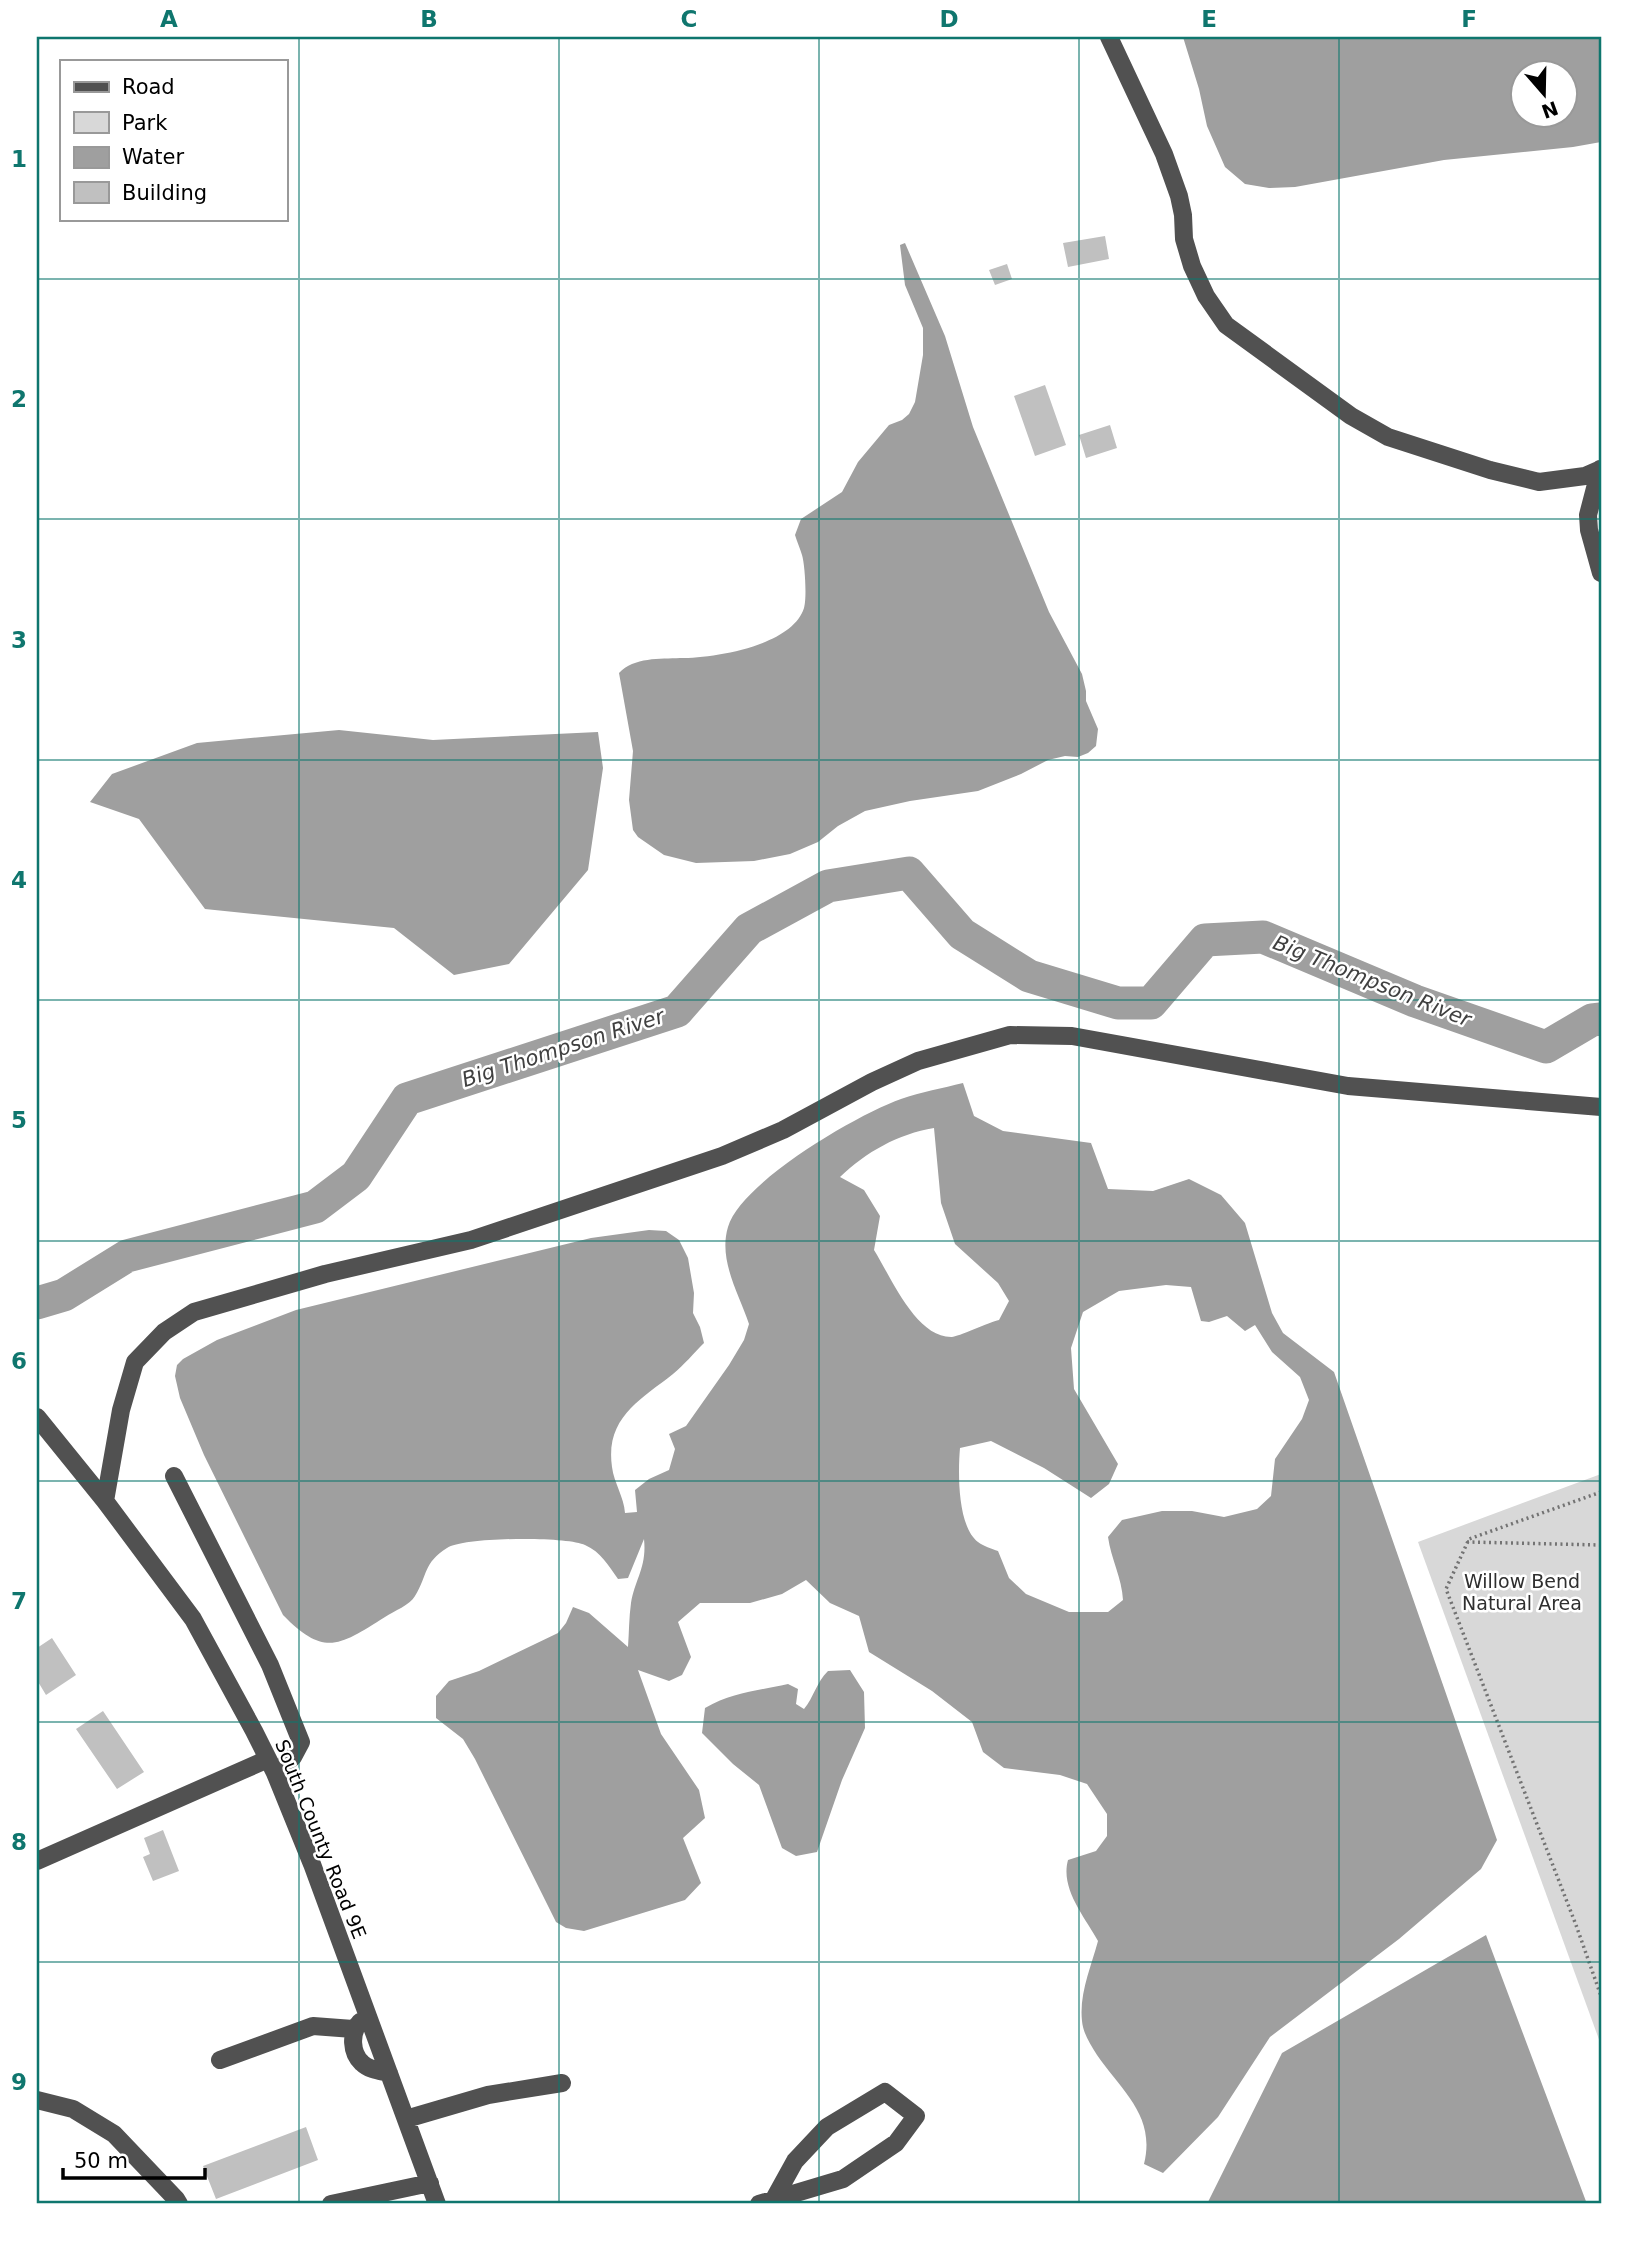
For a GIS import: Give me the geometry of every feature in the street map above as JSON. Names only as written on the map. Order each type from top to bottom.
[{"type":"street","points":[[1109,37],[1164,154],[1179,196],[1184,239],[1192,266],[1206,296],[1226,325],[1350,416],[1388,437],[1490,471],[1539,482],[1585,476],[1601,469]]},
{"type":"street","points":[[1601,469],[1588,515],[1601,573]]},
{"type":"street","points":[[105,1501],[121,1410],[135,1362],[164,1332],[194,1312],[325,1274],[471,1240],[722,1156],[783,1130],[872,1082],[918,1061],[997,1038],[1010,1035],[1072,1036],[1348,1086],[1601,1107]]},
{"type":"street","name":"South County Road 9E","points":[[37,1417],[105,1501],[193,1619],[272,1766],[437,2204]]},
{"type":"street","points":[[37,1861],[293,1757],[301,1742],[270,1665],[173,1476]]},
{"type":"street","points":[[367,2014],[353,2029],[353,2045],[360,2063],[389,2073]]},
{"type":"street","points":[[220,2060],[313,2026],[353,2029]]},
{"type":"street","points":[[406,2119],[468,2099],[562,2083]]},
{"type":"street","points":[[885,2092],[916,2116],[896,2143],[843,2179],[766,2201],[795,2161],[827,2127],[885,2092]]},
{"type":"street","points":[[37,2100],[73,2109],[114,2134],[179,2204]]},
{"type":"street","points":[[331,2204],[430,2183]]},
{"type":"path","points":[[1601,1492],[1469,1539],[1446,1590],[1576,1925],[1601,1997]]},
{"type":"path","points":[[1467,1542],[1601,1545]]},
{"type":"green space","name":"Willow Bend Natural Area","points":[[1601,1474],[1601,2045],[1418,1542]]},
{"type":"water","points":[[1183,37],[1601,37],[1601,142],[1444,160],[1295,187],[1269,188],[1245,184],[1225,167],[1207,126]]},
{"type":"water","points":[[905,243],[945,336],[973,427],[1049,612],[1082,674],[1086,701],[1098,729],[1096,746],[1078,757],[1065,756],[1048,760],[978,791],[865,811],[838,826],[818,842],[790,854],[754,861],[696,863],[664,855],[638,837],[633,830],[629,800],[633,751],[619,673],[632,664],[648,660],[712,656],[750,647],[768,641],[797,621],[804,608],[805,597],[803,560],[795,535],[801,519],[842,492],[858,462],[889,425],[909,414],[915,402],[923,355],[923,328],[905,285],[900,245]]},
{"type":"water","points":[[339,730],[433,740],[598,732],[603,768],[588,870],[509,964],[454,975],[394,928],[205,909],[139,819],[90,802],[112,774],[197,743]]},
{"type":"water","points":[[963,1083],[974,1116],[1003,1131],[1091,1143],[1108,1189],[1153,1191],[1189,1179],[1221,1195],[1245,1223],[1272,1313],[1283,1333],[1334,1372],[1497,1840],[1481,1869],[1399,1939],[1270,2037],[1218,2117],[1163,2173],[1144,2164],[1146,2147],[1141,2118],[1094,2051],[1083,2025],[1084,1991],[1098,1941],[1075,1902],[1067,1882],[1066,1871],[1068,1860],[1096,1851],[1107,1836],[1107,1814],[1087,1784],[1060,1775],[1004,1768],[983,1752],[972,1722],[932,1691],[869,1652],[859,1616],[830,1603],[806,1580],[782,1594],[750,1603],[700,1603],[678,1622],[691,1657],[682,1675],[669,1681],[638,1670],[661,1734],[699,1790],[705,1818],[683,1838],[701,1883],[685,1900],[584,1931],[566,1928],[556,1922],[463,1739],[436,1718],[436,1696],[449,1681],[479,1671],[558,1633],[573,1607],[589,1613],[628,1647],[631,1603],[642,1565],[644,1539],[628,1578],[618,1579],[596,1551],[575,1542],[516,1539],[457,1544],[447,1548],[434,1559],[415,1596],[406,1605],[356,1635],[333,1643],[322,1642],[298,1629],[283,1615],[204,1455],[180,1398],[175,1376],[177,1365],[183,1359],[217,1340],[296,1310],[591,1238],[649,1230],[666,1231],[679,1240],[688,1258],[694,1293],[693,1313],[704,1343],[677,1370],[637,1402],[614,1435],[612,1467],[625,1513],[637,1512],[635,1490],[649,1479],[669,1470],[675,1449],[669,1434],[686,1426],[744,1340],[749,1324],[731,1277],[726,1252],[728,1227],[737,1209],[777,1171],[831,1134],[901,1099]],"holes":[[[934,1128],[941,1203],[955,1244],[998,1283],[1009,1301],[999,1320],[952,1337],[939,1335],[927,1328],[906,1304],[874,1250],[880,1216],[864,1190],[840,1177],[883,1145]],[[1166,1285],[1191,1287],[1201,1321],[1209,1322],[1227,1316],[1245,1331],[1255,1325],[1272,1352],[1300,1377],[1309,1400],[1302,1419],[1275,1459],[1271,1496],[1257,1509],[1224,1517],[1192,1511],[1162,1511],[1122,1520],[1108,1537],[1123,1600],[1108,1612],[1069,1612],[1026,1594],[1009,1578],[998,1551],[980,1543],[971,1534],[960,1498],[960,1448],[991,1441],[1044,1468],[1091,1498],[1109,1484],[1118,1464],[1074,1389],[1071,1348],[1083,1312],[1119,1291]]]},
{"type":"water","points":[[850,1670],[864,1692],[865,1728],[842,1780],[817,1852],[796,1856],[782,1848],[759,1785],[702,1733],[705,1708],[735,1695],[788,1684],[798,1689],[796,1704],[804,1709],[828,1671]]},
{"type":"water","points":[[1486,1935],[1587,2204],[1207,2204],[1282,2053]]},
{"type":"building","points":[[1105,236],[1109,259],[1068,267],[1063,243]]},
{"type":"building","points":[[1007,264],[1012,279],[995,285],[989,270]]},
{"type":"building","points":[[1045,385],[1066,445],[1035,456],[1014,396]]},
{"type":"building","points":[[1110,425],[1117,448],[1086,458],[1079,435]]},
{"type":"building","points":[[52,1638],[76,1675],[46,1695],[37,1680],[37,1648]]},
{"type":"building","points":[[103,1711],[144,1772],[117,1789],[76,1729]]},
{"type":"building","points":[[163,1830],[179,1871],[153,1881],[143,1857],[150,1854],[144,1838]]},
{"type":"building","points":[[306,2127],[318,2160],[216,2199],[203,2166]]},
{"type":"waterway","name":"Big Thompson River","points":[[37,1303],[64,1295],[127,1256],[315,1207],[356,1176],[407,1099],[677,1011],[749,929],[828,886],[909,873],[962,934],[1029,976],[1118,1003],[1151,1003],[1205,940],[1263,937],[1415,1001],[1546,1047],[1592,1020],[1601,1019]]}]
